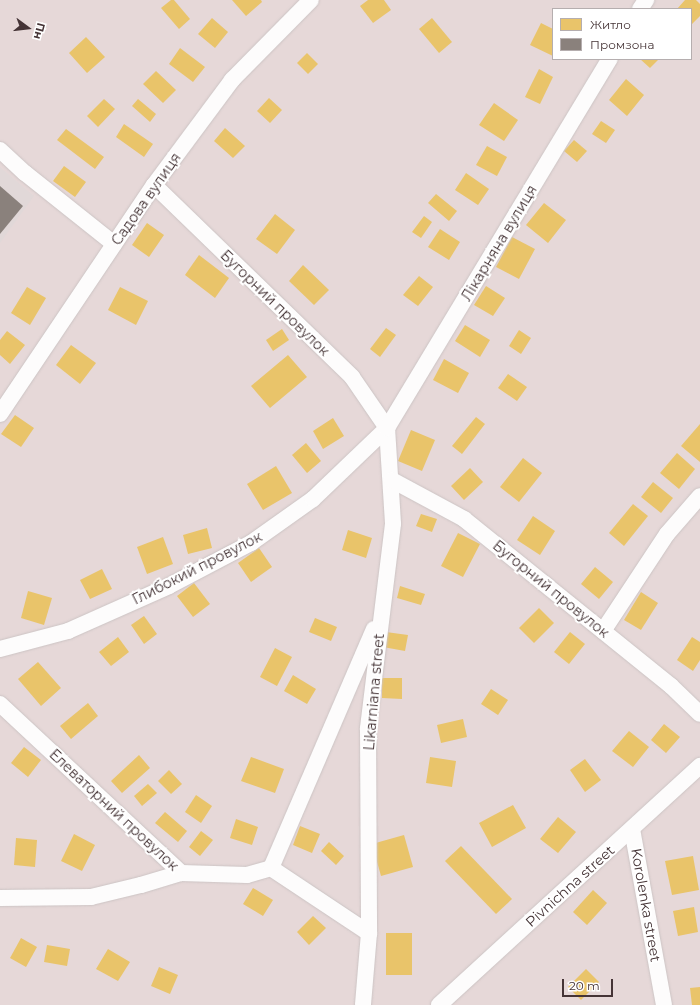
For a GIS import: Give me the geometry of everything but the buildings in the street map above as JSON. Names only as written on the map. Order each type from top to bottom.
[{"type":"street","name":"Садова вулиця","points":[[0,414],[154,185],[232,80],[311,0]]},
{"type":"street","name":"Лікарняна вулиця","points":[[387,428],[609,60]]},
{"type":"street","points":[[0,150],[25,173],[114,244]]},
{"type":"street","name":"Бугорний провулок","points":[[154,185],[352,376],[387,428]]},
{"type":"street","name":"Likarniana street","points":[[363,1005],[369,933],[368,730],[381,613],[394,524],[392,480],[387,428]]},
{"type":"street","name":"Глибокий провулок","points":[[0,649],[68,631],[169,586],[251,543],[312,499],[387,428]]},
{"type":"street","name":"Бугорний провулок","points":[[392,480],[464,519],[671,686],[700,714]]},
{"type":"street","points":[[603,631],[667,534],[700,496]]},
{"type":"street","points":[[369,933],[271,868],[381,613]]},
{"type":"street","name":"Елеваторний провулок","points":[[0,704],[181,873],[248,875],[271,868]]},
{"type":"street","name":"Pivnichna street","points":[[440,1005],[700,766]]},
{"type":"street","name":"Korolenka street","points":[[632,829],[664,1005]]},
{"type":"street","points":[[0,898],[91,897],[141,885],[181,873]]},
{"type":"shaded area","points":[[0,0],[700,0],[700,1005],[0,1005]]},
{"type":"shaded area","points":[[0,167],[34,196],[0,243]]}]
